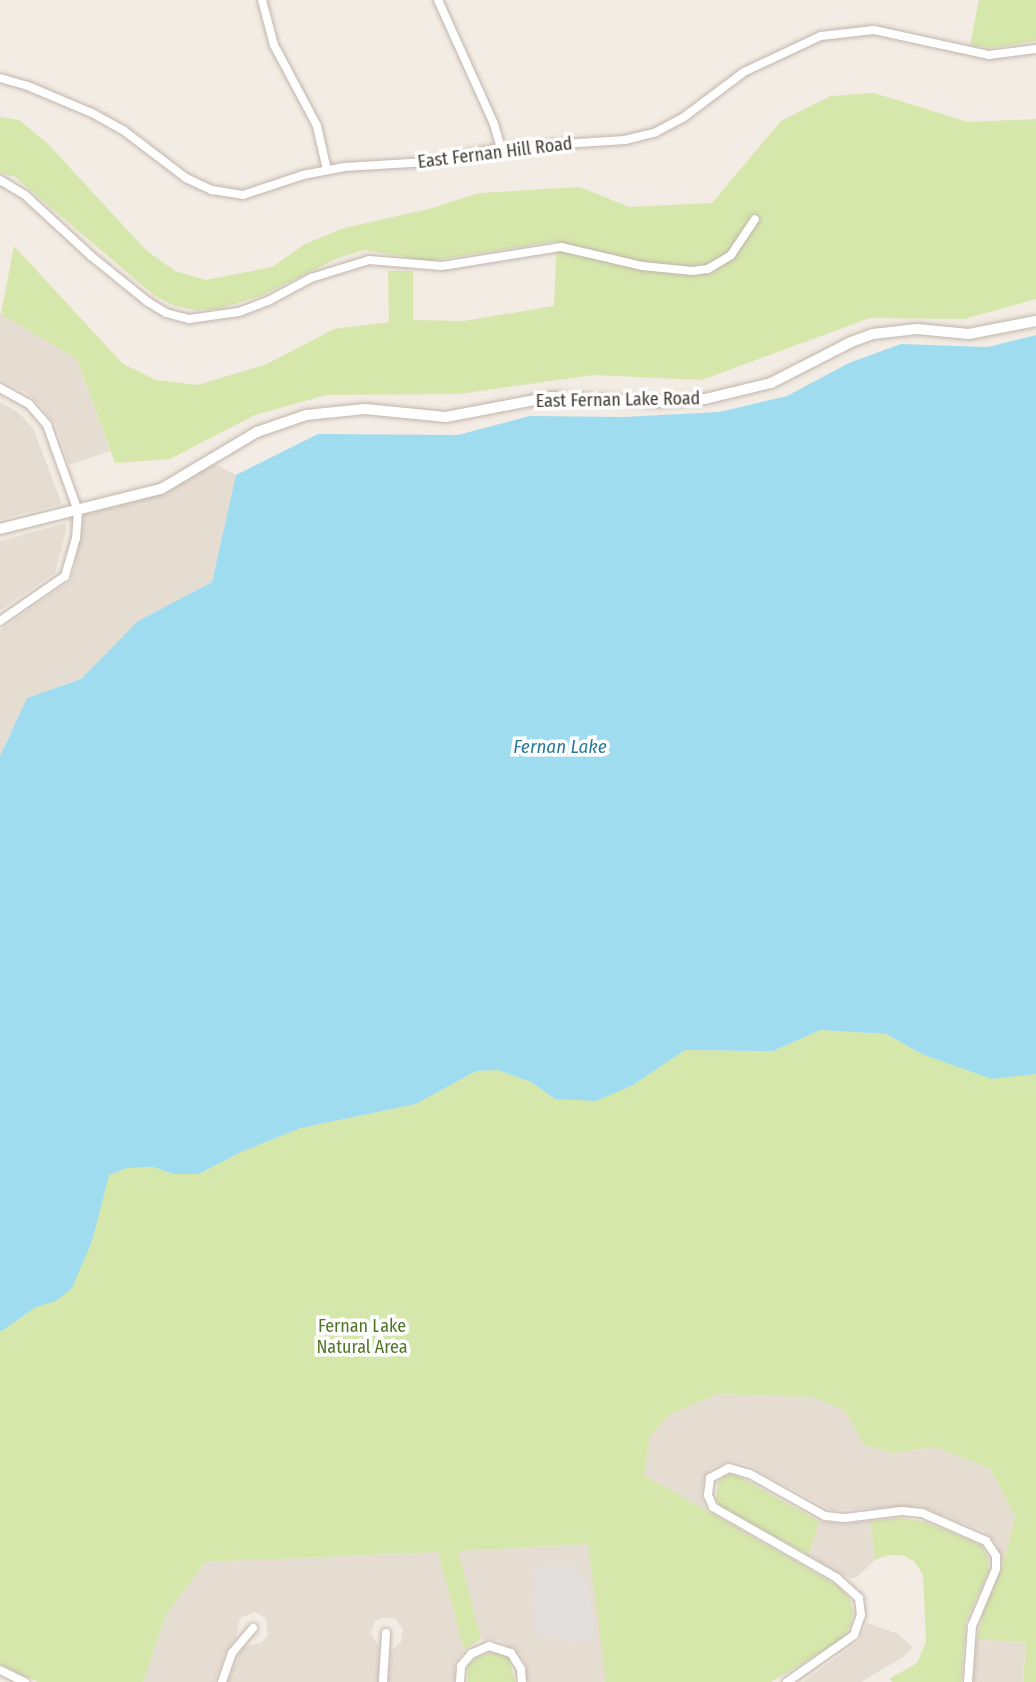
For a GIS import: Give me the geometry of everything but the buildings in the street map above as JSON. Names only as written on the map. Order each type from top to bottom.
[{"type":"street","points":[[262,0],[274,45],[317,126],[327,170]]},
{"type":"street","points":[[438,0],[494,124],[501,148]]},
{"type":"street","name":"East Fernan Hill Road","points":[[0,78],[29,86],[92,113],[123,130],[187,178],[212,190],[243,195],[327,170],[362,164],[438,161],[501,148],[625,140],[656,132],[684,117],[744,72],[821,36],[874,30],[989,55],[1036,49]]},
{"type":"street","points":[[0,180],[25,195],[91,256],[148,302],[166,313],[189,319],[239,313],[321,274],[369,260],[442,266],[561,247],[642,266],[693,271],[708,269],[731,256],[755,219]]},
{"type":"street","name":"East Fernan Lake Road","points":[[0,529],[161,489],[257,432],[306,415],[365,409],[446,417],[551,397],[659,402],[705,399],[771,383],[851,342],[873,334],[917,329],[969,334],[1036,321]]},
{"type":"street","points":[[0,388],[29,404],[47,425],[56,442],[78,511],[76,538],[65,576],[0,621]]},
{"type":"street","points":[[787,1682],[854,1635],[861,1615],[859,1598],[837,1578],[713,1507],[708,1495],[710,1478],[729,1468],[750,1474],[825,1516],[845,1518],[910,1511],[945,1521],[986,1541],[996,1556],[996,1569],[972,1626],[968,1682]]},
{"type":"street","points":[[222,1682],[232,1653],[253,1628]]},
{"type":"street","points":[[383,1682],[386,1633]]},
{"type":"street","points":[[460,1682],[461,1666],[466,1659],[476,1649],[489,1646],[511,1653],[521,1669],[522,1682]]},
{"type":"street","points":[[0,1670],[25,1682]]},
{"type":"shaded area","points":[[0,313],[77,359],[110,451],[69,465],[57,427],[40,405],[27,393],[0,380]]},
{"type":"shaded area","points":[[0,402],[19,413],[33,428],[62,504],[0,519]]},
{"type":"shaded area","points":[[214,463],[236,475],[212,582],[138,621],[81,679],[59,686],[10,733],[0,756],[0,630],[70,581],[75,569],[84,515],[168,492]]},
{"type":"shaded area","points":[[65,523],[66,531],[55,573],[0,610],[0,541]]},
{"type":"shaded area","points":[[717,1394],[814,1397],[845,1411],[864,1445],[893,1453],[934,1447],[990,1468],[1015,1516],[1003,1564],[996,1543],[984,1531],[919,1506],[831,1510],[748,1465],[729,1461],[711,1468],[703,1480],[701,1496],[707,1512],[644,1475],[650,1436],[670,1413]]},
{"type":"shaded area","points":[[819,1521],[843,1524],[870,1521],[875,1560],[856,1578],[849,1578],[809,1555]]},
{"type":"shaded area","points":[[589,1544],[606,1682],[528,1682],[525,1661],[519,1653],[499,1640],[481,1639],[458,1551]]},
{"type":"shaded area","points":[[438,1552],[464,1650],[455,1663],[454,1682],[389,1682],[391,1651],[401,1642],[403,1630],[396,1619],[385,1617],[375,1621],[371,1633],[379,1648],[378,1682],[227,1682],[243,1647],[261,1643],[268,1635],[266,1618],[255,1612],[240,1618],[236,1637],[223,1657],[215,1682],[143,1682],[166,1615],[205,1562]]},
{"type":"shaded area","points":[[574,1567],[588,1581],[595,1639],[568,1641],[536,1634],[535,1568]]},
{"type":"shaded area","points":[[867,1623],[898,1634],[913,1647],[903,1657],[861,1682],[803,1682],[859,1641]]},
{"type":"shaded area","points":[[977,1639],[1026,1643],[1022,1682],[973,1682]]},
{"type":"green space","points":[[979,0],[1036,0],[1036,41],[991,48],[970,45]]},
{"type":"green space","points":[[874,93],[968,122],[1036,119],[1036,299],[964,319],[870,318],[702,380],[593,375],[459,394],[326,395],[255,415],[170,459],[115,463],[77,359],[1,314],[14,246],[123,364],[156,380],[198,385],[267,364],[334,329],[389,322],[388,271],[413,271],[413,320],[464,321],[554,306],[557,241],[429,261],[364,250],[338,258],[261,296],[217,309],[195,310],[175,306],[155,296],[15,177],[0,173],[0,117],[19,120],[46,142],[146,250],[175,271],[206,280],[272,267],[305,244],[344,228],[429,209],[479,193],[580,187],[629,207],[712,203],[781,121],[831,96]]},
{"type":"green space","name":"Fernan Lake Natural Area","points":[[821,1030],[886,1034],[924,1055],[992,1078],[1036,1074],[1036,1682],[1023,1682],[1026,1643],[977,1639],[983,1613],[1003,1564],[1015,1517],[990,1468],[934,1447],[893,1453],[864,1445],[845,1411],[814,1397],[717,1394],[670,1414],[650,1436],[644,1475],[838,1586],[849,1598],[853,1611],[851,1625],[841,1640],[771,1682],[606,1682],[588,1544],[458,1551],[481,1639],[464,1650],[438,1552],[205,1562],[166,1615],[143,1682],[38,1682],[0,1664],[0,1332],[36,1307],[56,1301],[92,1241],[108,1175],[127,1168],[153,1167],[173,1174],[199,1174],[241,1152],[301,1128],[416,1104],[476,1071],[498,1070],[531,1082],[555,1099],[633,1085],[685,1050],[773,1051]]},
{"type":"green space","points":[[734,1474],[819,1521],[809,1555],[721,1507],[716,1499],[718,1482],[725,1476]]},
{"type":"green space","points":[[901,1518],[925,1522],[981,1545],[988,1557],[989,1571],[966,1621],[961,1682],[893,1682],[889,1679],[917,1663],[926,1642],[923,1575],[914,1561],[902,1555],[888,1555],[875,1560],[870,1521]]},
{"type":"green space","points":[[496,1652],[509,1657],[515,1682],[468,1682],[468,1666],[478,1657]]},
{"type":"water","name":"Fernan Lake","points":[[1036,335],[1036,1074],[992,1079],[924,1055],[886,1034],[821,1030],[773,1051],[685,1050],[633,1085],[596,1101],[555,1099],[531,1082],[498,1070],[476,1071],[416,1104],[301,1128],[241,1152],[199,1174],[173,1174],[153,1167],[127,1168],[109,1175],[92,1241],[72,1288],[56,1301],[36,1307],[0,1332],[0,756],[27,698],[81,679],[138,621],[212,582],[236,475],[318,434],[458,435],[530,416],[624,417],[719,412],[787,396],[849,363],[901,344],[988,347]]}]
